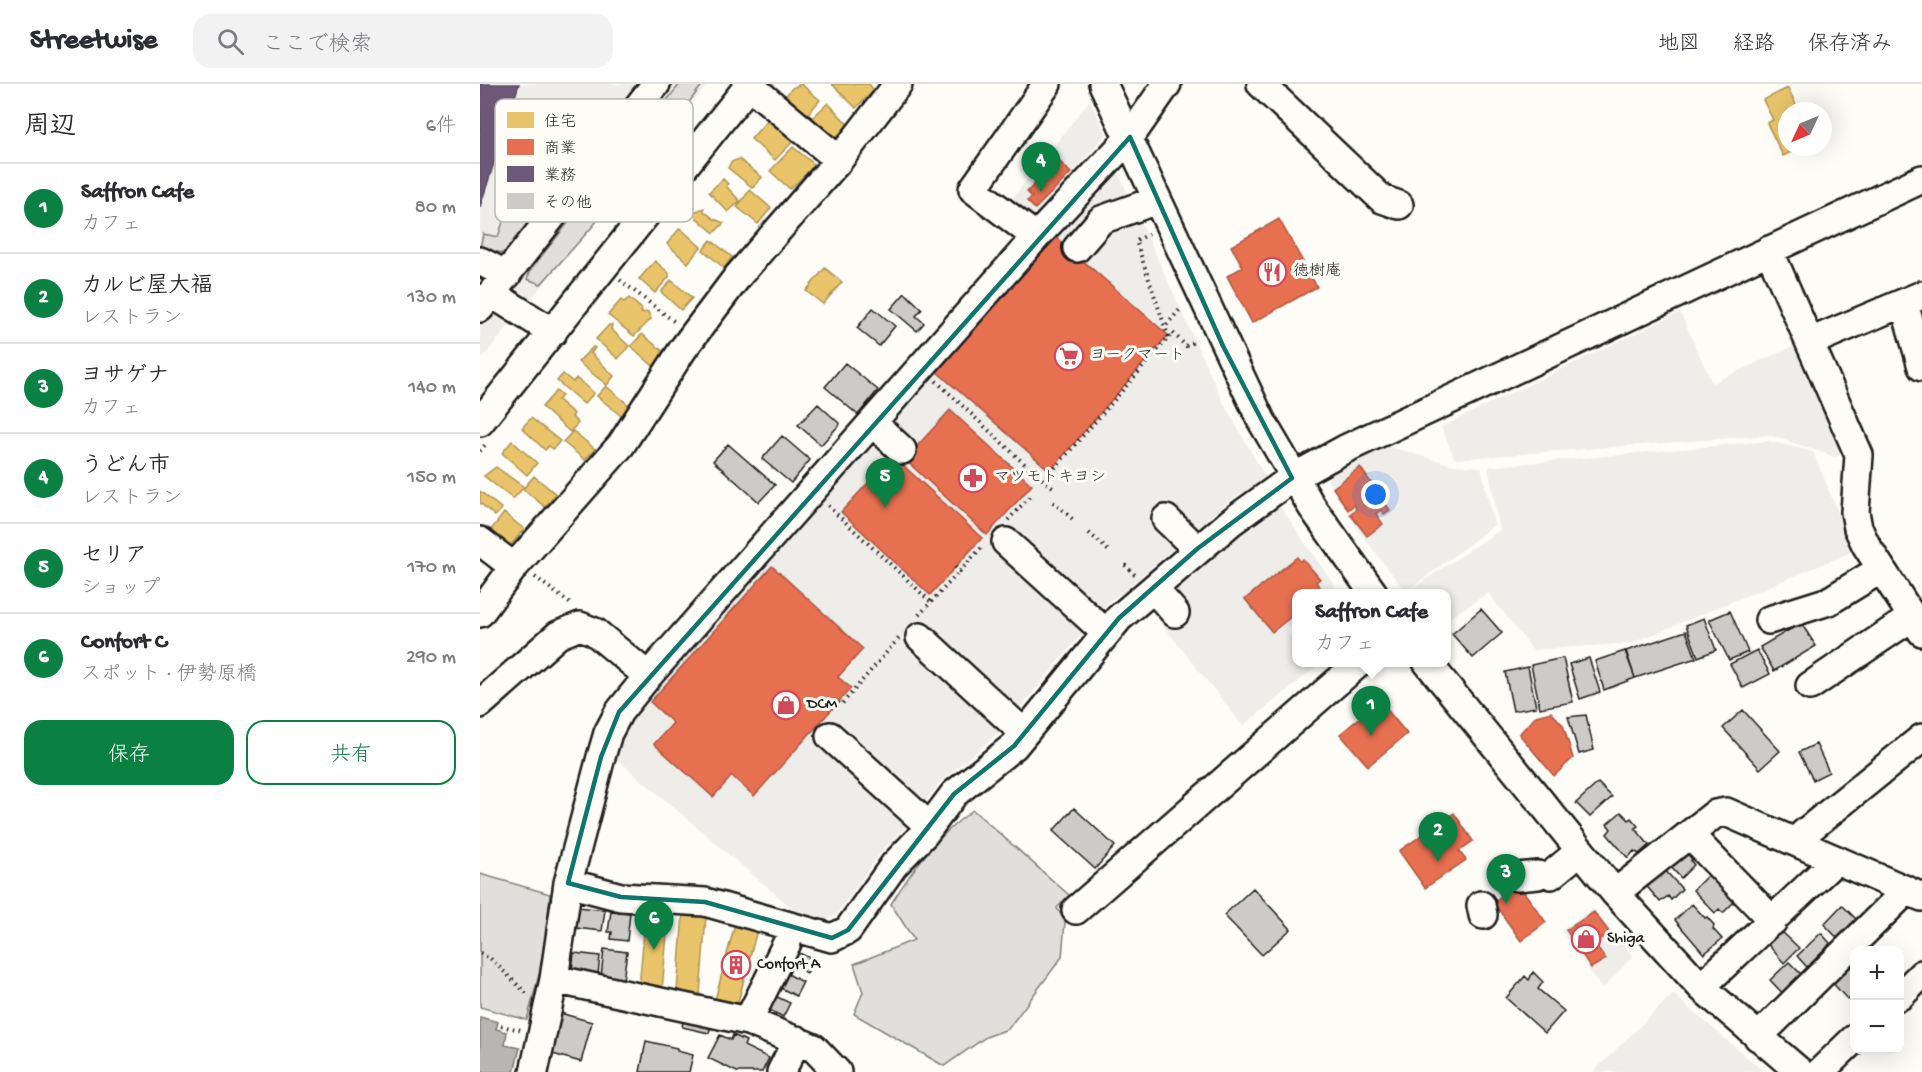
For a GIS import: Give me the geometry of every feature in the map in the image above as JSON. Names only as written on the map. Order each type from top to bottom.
[{"type":"street","points":[[644,99],[656,84]]},
{"type":"street","points":[[480,613],[514,567],[621,445],[693,336],[738,276],[839,160],[898,84]]},
{"type":"street","points":[[1036,237],[973,189],[1047,84]]},
{"type":"street","points":[[1103,84],[1130,137],[1157,201],[1241,382],[1292,477],[1370,589]]},
{"type":"street","points":[[534,1072],[551,990],[568,883],[608,733],[619,712],[648,676],[923,368],[1036,237],[1130,137],[1167,84]]},
{"type":"street","points":[[1261,84],[1382,199],[1399,205]]},
{"type":"street","points":[[693,156],[750,85],[839,160]]},
{"type":"street","points":[[568,883],[621,897],[705,902],[832,938],[848,930],[894,865],[954,794],[1014,746],[1147,584],[1292,477],[1345,449],[1922,179]]},
{"type":"street","points":[[1077,248],[1101,220],[1157,201]]},
{"type":"street","points":[[493,293],[548,222]]},
{"type":"street","points":[[480,422],[641,222]]},
{"type":"street","points":[[1769,250],[1859,455],[1856,512],[1858,528],[1917,625],[1810,686]]},
{"type":"street","points":[[480,261],[493,293],[553,332]]},
{"type":"street","points":[[1810,342],[1913,299],[1922,367]]},
{"type":"street","points":[[878,418],[907,445]]},
{"type":"street","points":[[1166,519],[1197,549]]},
{"type":"street","points":[[480,541],[514,567]]},
{"type":"street","points":[[1006,542],[1106,633]]},
{"type":"street","points":[[1769,620],[1829,601],[1881,569]]},
{"type":"street","points":[[1147,584],[1175,613]]},
{"type":"street","points":[[480,704],[558,635],[580,626],[595,632],[648,676]]},
{"type":"street","points":[[920,637],[1024,733]]},
{"type":"street","points":[[1076,910],[1355,667]]},
{"type":"street","points":[[1430,667],[1615,893],[1701,987],[1800,1072]]},
{"type":"street","points":[[830,736],[929,826]]},
{"type":"street","points":[[1800,843],[1803,834],[1922,738]]},
{"type":"street","points":[[1615,893],[1715,814],[1726,812],[1915,894],[1758,1037]]},
{"type":"street","points":[[1690,835],[1773,921]]},
{"type":"street","points":[[1535,875],[1580,851]]},
{"type":"street","points":[[1701,987],[1836,860]]},
{"type":"street","points":[[748,1021],[787,943]]},
{"type":"street","points":[[1904,991],[1922,974]]},
{"type":"street","points":[[551,990],[643,996],[748,1021],[814,1048],[837,1072]]},
{"type":"street","points":[[781,1072],[796,1040]]},
{"type":"street","points":[[1820,1072],[1850,1044]]},
{"type":"path","points":[[1149,234],[1136,241],[1169,337]]},
{"type":"path","points":[[620,280],[693,336]]},
{"type":"path","points":[[1165,327],[1182,307]]},
{"type":"path","points":[[1047,477],[1173,333],[1186,346],[1197,341]]},
{"type":"path","points":[[923,368],[1032,471],[1054,488]]},
{"type":"path","points":[[812,491],[931,602]]},
{"type":"path","points":[[1053,502],[1075,522]]},
{"type":"path","points":[[1089,533],[1111,553]]},
{"type":"path","points":[[1125,565],[1147,584]]},
{"type":"path","points":[[514,567],[524,569],[578,610],[580,626]]},
{"type":"path","points":[[480,953],[490,958],[525,994],[551,990]]},
{"type":"path","points":[[501,1026],[526,1030]]},
{"type":"highlighted area","points":[[1130,137],[1223,346],[1292,478],[1197,549],[1119,618],[1014,746],[954,794],[848,930],[832,938],[705,902],[621,897],[568,883],[601,757],[619,712]]},
{"type":"shaded area","points":[[480,84],[708,84],[693,102],[693,99],[495,99],[495,222],[594,222],[480,361]]},
{"type":"shaded area","points":[[680,84],[703,84],[691,99],[668,99]]},
{"type":"shaded area","points":[[1090,100],[1106,134],[1038,213],[1026,213],[1011,200]]},
{"type":"shaded area","points":[[1116,168],[1225,406],[1266,478],[1228,502],[1123,592],[1109,601],[1002,730],[939,783],[911,822],[882,851],[835,916],[821,923],[806,920],[612,755],[641,699]]},
{"type":"shaded area","points":[[503,222],[532,222],[510,249],[502,253],[480,248],[483,234],[498,237]]},
{"type":"shaded area","points":[[569,222],[596,222],[541,284],[527,279],[531,269]]},
{"type":"shaded area","points":[[1680,312],[1712,383],[1798,344],[1847,452],[1835,457],[1770,435],[1455,459],[1441,427]]},
{"type":"shaded area","points":[[1769,441],[1813,452],[1854,551],[1632,643],[1533,650],[1488,593],[1451,617],[1451,589],[1412,589],[1500,530],[1488,467]]},
{"type":"shaded area","points":[[1387,446],[1453,465],[1481,467],[1494,525],[1410,589],[1404,589],[1361,534],[1328,481],[1334,468]]},
{"type":"shaded area","points":[[1271,502],[1277,502],[1337,589],[1292,589],[1292,624],[1286,629],[1292,637],[1292,667],[1315,668],[1243,726],[1149,608]]},
{"type":"shaded area","points":[[973,810],[1069,895],[1057,908],[1065,922],[1062,957],[1008,1029],[986,1037],[944,1066],[854,1014],[863,992],[854,964],[914,940],[891,904],[927,853]]},
{"type":"shaded area","points":[[480,874],[550,894],[544,956],[527,1020],[480,1007]]},
{"type":"shaded area","points":[[1593,909],[1633,956],[1602,989],[1561,930]]},
{"type":"shaded area","points":[[1673,994],[1764,1072],[1593,1072]]},
{"type":"shaded area","points":[[480,1017],[498,1022],[496,1029],[507,1032],[505,1045],[520,1048],[514,1072],[480,1072]]},
{"type":"building: 住宅","points":[[801,84],[820,100],[801,122],[779,104],[792,88]]},
{"type":"building: 住宅","points":[[832,84],[869,84],[874,90],[856,108]]},
{"type":"building: 住宅","points":[[1788,88],[1795,102],[1778,102],[1778,146],[1767,123],[1773,120],[1763,100]]},
{"type":"building: 住宅","points":[[828,103],[853,130],[831,149],[807,123]]},
{"type":"building: 住宅","points":[[770,117],[796,138],[775,160],[751,139]]},
{"type":"building: 住宅","points":[[793,147],[815,165],[790,189],[770,171]]},
{"type":"building: 住宅","points":[[739,159],[762,177],[753,188],[728,168],[731,162]]},
{"type":"building: 住宅","points":[[723,179],[728,184],[726,186],[740,201],[728,212],[709,192]]},
{"type":"building: 住宅","points":[[750,190],[771,208],[758,224],[737,207]]},
{"type":"building: 住宅","points":[[704,208],[704,211],[714,219],[724,223],[714,233],[693,212]]},
{"type":"building: 住宅","points":[[680,228],[701,247],[688,263],[667,244]]},
{"type":"building: 住宅","points":[[711,240],[732,257],[724,268],[703,250]]},
{"type":"building: 住宅","points":[[655,261],[669,273],[669,277],[655,293],[639,279]]},
{"type":"building: 住宅","points":[[825,268],[842,282],[823,304],[806,291]]},
{"type":"building: 住宅","points":[[671,280],[692,298],[681,310],[661,292]]},
{"type":"building: 住宅","points":[[629,298],[642,309],[641,313],[648,312],[651,319],[634,336],[608,315],[621,300],[624,302]]},
{"type":"building: 住宅","points":[[609,325],[612,325],[611,329],[629,346],[618,359],[596,339]]},
{"type":"building: 住宅","points":[[642,334],[665,353],[653,366],[631,346]]},
{"type":"building: 住宅","points":[[593,347],[595,348],[591,353],[614,376],[607,385],[578,362]]},
{"type":"building: 住宅","points":[[563,374],[573,382],[576,378],[594,393],[584,404],[557,381]]},
{"type":"building: 住宅","points":[[606,386],[630,406],[621,416],[597,396]]},
{"type":"building: 住宅","points":[[556,391],[562,396],[558,400],[574,414],[572,417],[578,423],[570,432],[542,407]]},
{"type":"building: 住宅","points":[[531,418],[560,441],[553,449],[549,446],[545,450],[522,428]]},
{"type":"building: 住宅","points":[[573,431],[595,449],[585,460],[563,442]]},
{"type":"building: 住宅","points":[[512,441],[537,463],[527,475],[502,453]]},
{"type":"building: 住宅","points":[[496,467],[524,487],[513,499],[484,476]]},
{"type":"building: 住宅","points":[[534,476],[556,494],[545,507],[523,489]]},
{"type":"building: 住宅","points":[[480,491],[502,509],[495,516],[480,503]]},
{"type":"building: 住宅","points":[[504,513],[524,529],[510,546],[490,531]]},
{"type":"building: 住宅","points":[[646,910],[669,912],[662,990],[639,988]]},
{"type":"building: 住宅","points":[[683,914],[706,916],[700,994],[677,992]]},
{"type":"building: 住宅","name":"Confort A","points":[[735,924],[757,930],[737,1006],[715,1000]]},
{"type":"building: 商業","points":[[1051,153],[1071,173],[1035,209],[1027,201],[1032,197],[1027,192],[1048,170],[1041,163]]},
{"type":"building: 商業","name":"徳樹庵","points":[[1279,219],[1317,287],[1252,323],[1227,276],[1243,267],[1231,246]]},
{"type":"building: 商業","points":[[1055,236],[1168,335],[1050,471],[937,372]]},
{"type":"building: 商業","points":[[950,410],[1032,485],[987,535],[901,456],[914,443],[917,446]]},
{"type":"building: 商業","points":[[893,456],[982,538],[930,595],[841,512]]},
{"type":"building: 商業","points":[[1360,467],[1390,510],[1384,514],[1381,510],[1376,514],[1383,524],[1367,536],[1350,514],[1356,509],[1354,505],[1348,510],[1333,488]]},
{"type":"building: 商業","points":[[1297,557],[1300,561],[1303,559],[1320,579],[1316,582],[1321,589],[1292,589],[1292,616],[1272,632],[1245,599]]},
{"type":"building: 商業","points":[[772,566],[863,649],[838,677],[851,688],[754,796],[732,776],[713,797],[654,744],[673,723],[650,702]]},
{"type":"building: 商業","points":[[1380,701],[1407,734],[1368,766],[1340,734]]},
{"type":"building: 商業","points":[[1551,712],[1563,725],[1573,758],[1554,776],[1519,734],[1536,716]]},
{"type":"building: 商業","points":[[1454,813],[1473,841],[1459,851],[1466,860],[1425,888],[1399,851]]},
{"type":"building: 商業","points":[[1518,884],[1546,922],[1521,941],[1493,902]]},
{"type":"building: 商業","points":[[1594,912],[1609,932],[1595,944],[1606,959],[1591,968],[1566,930]]},
{"type":"building: 業務","points":[[480,84],[519,84],[514,99],[495,99],[495,160],[480,207]]},
{"type":"building: その他","points":[[905,293],[922,309],[916,316],[924,323],[917,331],[891,309]]},
{"type":"building: その他","points":[[873,308],[895,326],[879,346],[857,328]]},
{"type":"building: その他","points":[[845,363],[878,390],[858,415],[825,387]]},
{"type":"building: その他","points":[[818,404],[840,424],[821,445],[798,425]]},
{"type":"building: その他","points":[[782,436],[810,460],[791,483],[762,459]]},
{"type":"building: その他","points":[[728,444],[775,485],[759,502],[713,461]]},
{"type":"building: その他","points":[[1481,609],[1502,633],[1473,658],[1452,634]]},
{"type":"building: その他","points":[[1730,611],[1748,652],[1729,660],[1709,620]]},
{"type":"building: その他","points":[[1704,618],[1716,650],[1698,657],[1686,625]]},
{"type":"building: その他","points":[[1801,623],[1816,646],[1774,671],[1760,647]]},
{"type":"building: その他","points":[[1686,631],[1696,658],[1635,678],[1626,651]]},
{"type":"building: その他","points":[[1757,650],[1770,674],[1743,688],[1730,664]]},
{"type":"building: その他","points":[[1625,651],[1635,678],[1604,690],[1595,661]]},
{"type":"building: その他","points":[[1563,658],[1573,702],[1540,708],[1531,665]]},
{"type":"building: その他","points":[[1589,658],[1600,692],[1580,699],[1569,664]]},
{"type":"building: その他","points":[[1528,667],[1536,707],[1513,711],[1505,672]]},
{"type":"building: その他","points":[[1743,710],[1780,751],[1760,769],[1723,728]]},
{"type":"building: その他","points":[[1586,715],[1594,750],[1579,754],[1568,717]]},
{"type":"building: その他","points":[[1816,744],[1829,772],[1813,780],[1799,752]]},
{"type":"building: その他","points":[[1598,783],[1612,797],[1590,817],[1576,803]]},
{"type":"building: その他","points":[[1074,808],[1115,846],[1095,869],[1053,831]]},
{"type":"building: その他","points":[[1621,812],[1638,826],[1635,828],[1649,845],[1639,854],[1634,851],[1628,858],[1607,834],[1611,829],[1607,824]]},
{"type":"building: その他","points":[[1685,850],[1692,857],[1691,861],[1694,865],[1681,878],[1667,863]]},
{"type":"building: その他","points":[[1663,868],[1682,889],[1671,900],[1668,896],[1660,902],[1644,883]]},
{"type":"building: その他","points":[[1709,874],[1735,901],[1723,913],[1719,909],[1715,913],[1693,890]]},
{"type":"building: その他","points":[[1253,888],[1291,929],[1262,955],[1224,915]]},
{"type":"building: その他","points":[[1692,904],[1714,925],[1713,929],[1722,939],[1704,954],[1675,920]]},
{"type":"building: その他","points":[[1842,905],[1862,925],[1842,943],[1824,924]]},
{"type":"building: その他","points":[[578,907],[605,910],[602,931],[575,928]]},
{"type":"building: その他","points":[[611,911],[630,913],[627,941],[611,939],[612,932],[608,932]]},
{"type":"building: その他","points":[[1778,928],[1799,948],[1784,963],[1765,941]]},
{"type":"building: その他","points":[[1821,933],[1830,943],[1825,950],[1832,957],[1814,975],[1797,956]]},
{"type":"building: その他","points":[[604,949],[627,952],[623,980],[601,977]]},
{"type":"building: その他","points":[[793,950],[814,960],[807,973],[786,962]]},
{"type":"building: その他","points":[[574,953],[600,956],[598,974],[572,971]]},
{"type":"building: その他","points":[[1789,962],[1807,980],[1788,999],[1770,980]]},
{"type":"building: その他","points":[[1849,964],[1850,998],[1848,1000],[1830,980]]},
{"type":"building: その他","points":[[782,971],[803,982],[796,996],[775,985]]},
{"type":"building: その他","points":[[1533,972],[1543,982],[1538,989],[1564,1011],[1545,1033],[1506,998],[1525,976],[1529,980]]},
{"type":"building: その他","points":[[771,994],[790,1003],[783,1017],[764,1007]]},
{"type":"building: その他","points":[[685,1012],[713,1019],[709,1033],[682,1027]]},
{"type":"building: その他","points":[[560,1013],[592,1022],[581,1062],[549,1053]]},
{"type":"building: その他","points":[[720,1035],[731,1040],[733,1035],[746,1041],[744,1046],[769,1058],[762,1072],[737,1072],[708,1058]]},
{"type":"building: その他","points":[[646,1041],[677,1048],[677,1051],[693,1055],[689,1072],[640,1072]]},
{"type":"place","name":"うどん市","points":[[1041,192]]},
{"type":"place","name":"徳樹庵","points":[[1272,272]]},
{"type":"place","name":"ヨークマート","points":[[1069,356]]},
{"type":"place","name":"マツモトキヨシ","points":[[973,478]]},
{"type":"place","name":"セリア","points":[[885,508]]},
{"type":"place","name":"DCM","points":[[786,705]]},
{"type":"place","name":"Saffron Cafe","points":[[1371,736]]},
{"type":"place","name":"カルビ屋大福","points":[[1438,862]]},
{"type":"place","name":"ヨサゲナ","points":[[1506,904]]},
{"type":"place","name":"Shiga","points":[[1586,939]]},
{"type":"place","name":"Confort C","points":[[654,950]]},
{"type":"place","name":"Confort A","points":[[736,965]]}]
